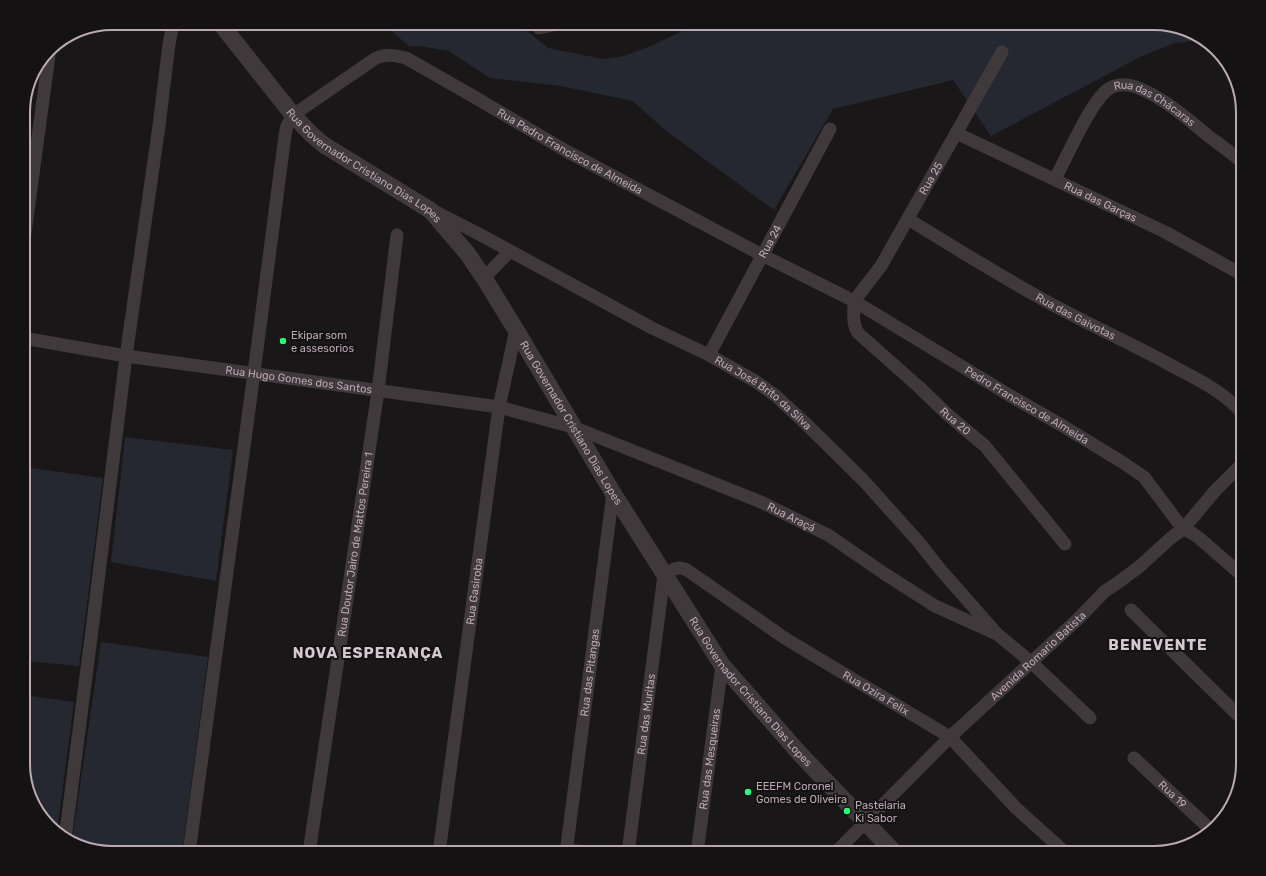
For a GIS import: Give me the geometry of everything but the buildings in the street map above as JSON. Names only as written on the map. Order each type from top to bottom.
[{"type":"street","points":[[65,831],[126,356],[172,30]]},
{"type":"street","name":"Rua Governador Cristiano Dias Lopes","points":[[226,30],[293,115],[311,134],[324,145],[430,210],[467,253],[516,330],[613,493],[722,666],[800,754],[888,846]]},
{"type":"street","name":"Rua 25","points":[[854,301],[881,266],[1002,52]]},
{"type":"street","name":"Rua Pedro Francisco de Almeida","points":[[293,115],[376,58],[394,54],[406,58],[568,152],[762,255],[854,301]]},
{"type":"street","points":[[30,196],[48,60]]},
{"type":"street","name":"Rua das Chácaras","points":[[1055,179],[1092,107],[1102,94],[1109,88],[1117,85],[1136,87],[1151,94],[1181,113],[1236,158]]},
{"type":"street","points":[[190,846],[254,373],[283,144],[287,126],[293,115]]},
{"type":"street","name":"Rua 24","points":[[709,355],[830,129]]},
{"type":"street","name":"Rua das Garças","points":[[956,133],[1165,232],[1236,271]]},
{"type":"street","name":"Rua José Brito da Silva","points":[[430,210],[477,233],[652,328],[709,355],[755,381],[776,396],[863,480],[917,540],[940,569],[997,634],[1031,662],[1090,718]]},
{"type":"street","name":"Rua das Gaivotas","points":[[908,219],[1004,279],[1058,308],[1153,355],[1212,387],[1236,405]]},
{"type":"street","name":"Rua Doutor Jairo de Mattos Pereira 1","points":[[310,846],[378,391],[398,235]]},
{"type":"street","points":[[484,278],[510,251]]},
{"type":"street","name":"Pedro Francisco de Almeida","points":[[854,301],[1122,462],[1144,477],[1183,529]]},
{"type":"street","name":"Rua 20","points":[[854,301],[853,323],[854,328],[858,333],[947,414],[985,446],[1065,544]]},
{"type":"street","name":"Rua Gasiroba","points":[[440,846],[499,407],[516,330]]},
{"type":"street","name":"Rua Hugo Gomes dos Santos","points":[[30,339],[126,356],[499,407],[573,427]]},
{"type":"street","name":"Rua Araçá","points":[[573,427],[724,487],[781,512],[828,535],[884,574],[934,606],[997,634]]},
{"type":"street","name":"Avenida Romario Batista","points":[[842,846],[950,737],[1078,619],[1105,591],[1139,567],[1183,529],[1215,491],[1236,470]]},
{"type":"street","name":"Rua das Pitangas","points":[[568,846],[613,493]]},
{"type":"street","points":[[1183,529],[1199,538],[1236,570]]},
{"type":"street","name":"Rua Ozira Felix","points":[[664,575],[679,567],[687,570],[786,639],[950,737],[1016,808],[1058,846]]},
{"type":"street","name":"Rua das Muritas","points":[[629,846],[664,575]]},
{"type":"street","points":[[1131,610],[1236,713]]},
{"type":"street","name":"Rua das Mesqueiras","points":[[698,846],[722,666]]},
{"type":"street","name":"Rua 19","points":[[1134,758],[1207,827]]},
{"type":"shaded area","points":[[390,30],[523,30],[530,33],[548,48],[603,59],[624,56],[651,46],[684,30],[1154,30],[1176,33],[1195,41],[1175,43],[1142,56],[991,136],[953,80],[833,109],[774,210],[665,130],[633,101],[560,86],[490,78],[449,51],[419,46],[409,46]]},
{"type":"shaded area","points":[[125,437],[233,450],[216,581],[111,562]]},
{"type":"shaded area","points":[[30,468],[103,478],[79,666],[30,662]]},
{"type":"shaded area","points":[[101,642],[208,657],[183,846],[112,846],[90,843],[73,836]]},
{"type":"shaded area","points":[[30,696],[74,702],[58,826],[47,814],[34,791],[30,770]]},
{"type":"place","name":"Ekipar som e assesorios","points":[[283,341]]},
{"type":"place","name":"EEEFM Coronel Gomes de Oliveira","points":[[748,792]]},
{"type":"place","name":"Pastelaria Ki Sabor","points":[[847,811]]},
{"type":"district","name":"BENEVENTE","points":[[1158,645]]},
{"type":"district","name":"NOVA ESPERANÇA","points":[[368,653]]}]
